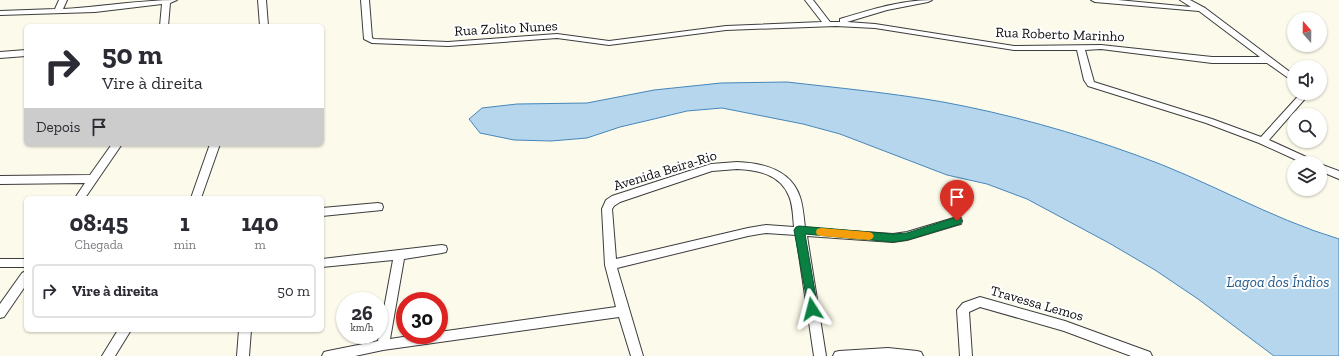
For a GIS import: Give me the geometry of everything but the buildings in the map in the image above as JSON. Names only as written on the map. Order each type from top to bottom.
[{"type":"street","points":[[57,12],[63,0]]},
{"type":"street","points":[[262,0],[264,24]]},
{"type":"street","name":"Rua Zolito Nunes","points":[[365,0],[368,39],[372,42],[448,44],[557,36],[610,43],[726,28],[832,24]]},
{"type":"street","points":[[809,0],[832,24],[886,8],[928,0]]},
{"type":"street","points":[[1095,0],[1202,10]]},
{"type":"street","points":[[1184,0],[1202,10],[1287,74]]},
{"type":"street","points":[[0,13],[57,12],[170,1],[164,24]]},
{"type":"street","name":"Rua Roberto Marinho","points":[[832,24],[875,26],[1014,48],[1112,48],[1212,60],[1269,60]]},
{"type":"street","points":[[1080,47],[1088,80],[1097,87],[1209,121],[1262,141],[1296,156]]},
{"type":"street","points":[[0,55],[24,53]]},
{"type":"street","points":[[1262,141],[1300,100]]},
{"type":"street","points":[[81,196],[116,146]]},
{"type":"street","points":[[197,196],[214,146]]},
{"type":"street","name":"Avenida Beira-Rio","points":[[611,265],[607,209],[610,203],[616,199],[712,168],[727,166],[766,170],[778,176],[790,188],[795,197],[820,356]]},
{"type":"street","points":[[1327,170],[1339,175]]},
{"type":"street","points":[[0,180],[93,179]]},
{"type":"street","points":[[324,212],[378,207]]},
{"type":"street","points":[[637,356],[611,265],[756,230],[799,230],[893,238],[907,236],[957,221]]},
{"type":"street","points":[[324,263],[442,249]]},
{"type":"street","points":[[383,345],[399,255]]},
{"type":"street","points":[[0,263],[24,262]]},
{"type":"street","points":[[0,313],[24,279]]},
{"type":"street","name":"Travessa Lemos","points":[[966,356],[963,310],[967,306],[980,302],[1065,326],[1146,356]]},
{"type":"street","points":[[328,356],[383,345],[623,311]]},
{"type":"street","points":[[108,356],[124,332]]},
{"type":"street","points":[[243,356],[242,341],[244,332]]},
{"type":"street","points":[[839,356],[888,353],[917,356]]},
{"type":"water","name":"Lagoa dos Índios","points":[[787,82],[885,93],[943,102],[1040,124],[1162,165],[1262,210],[1339,239],[1339,356],[1274,356],[1198,299],[1155,270],[1109,243],[1027,199],[987,184],[947,175],[840,134],[803,124],[722,108],[687,111],[620,127],[587,138],[551,141],[514,140],[480,133],[469,119],[482,108],[517,104],[587,103],[654,90],[721,83]]},
{"type":"slow traffic","points":[[821,232],[869,236]]},
{"type":"route","points":[[812,309],[799,230],[893,238],[907,236],[957,221]]}]
